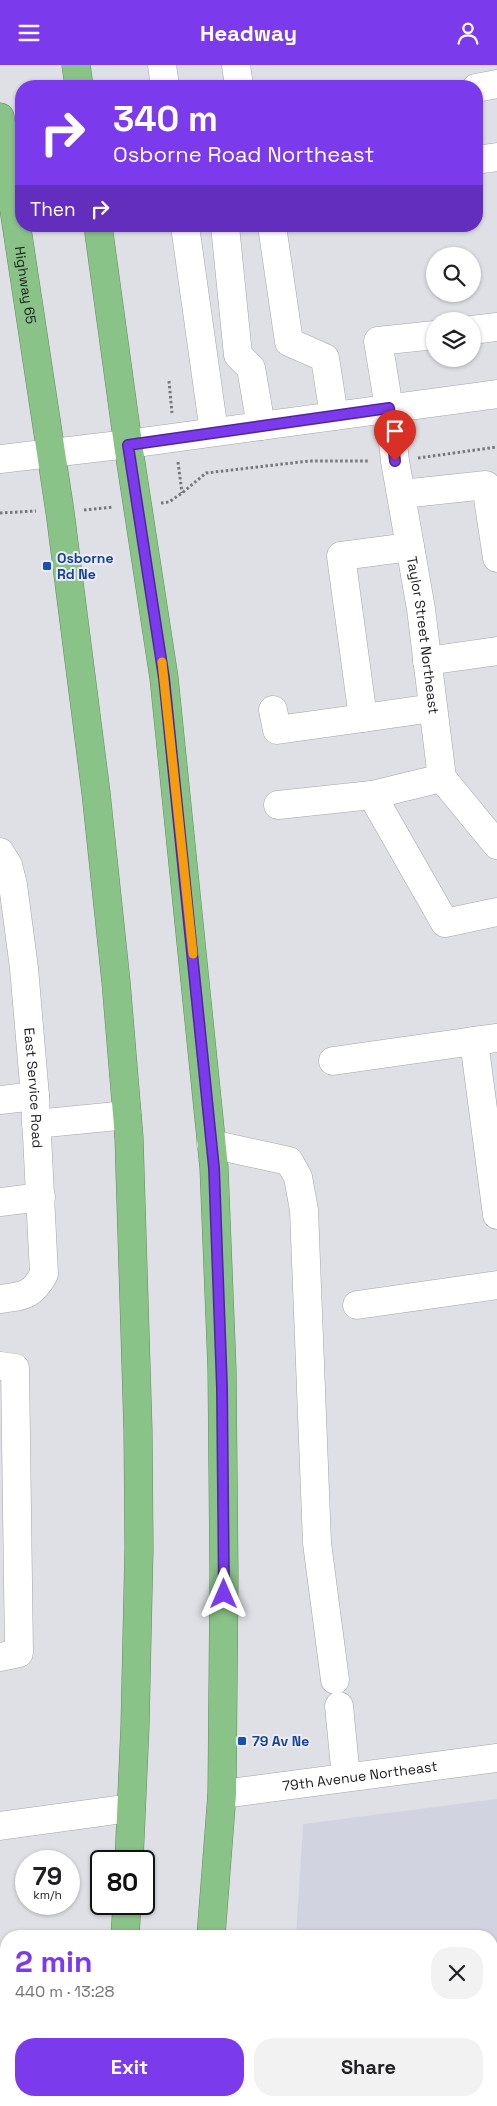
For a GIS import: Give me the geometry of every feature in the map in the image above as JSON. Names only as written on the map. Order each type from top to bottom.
[{"type":"highway","points":[[76,65],[77,80]]},
{"type":"highway","name":"Highway 65","points":[[0,117],[15,220]]},
{"type":"highway","name":"Highway 65","points":[[17,232],[60,512],[96,793],[127,1115],[137,1410],[139,1538],[129,1850]]},
{"type":"highway","points":[[99,232],[128,445],[164,678],[211,1144],[224,1461],[222,1794],[211,1930]]},
{"type":"highway","points":[[125,1930],[126,1915]]},
{"type":"street","points":[[162,65],[164,80]]},
{"type":"street","points":[[236,65],[238,80]]},
{"type":"street","points":[[483,87],[497,84]]},
{"type":"street","points":[[483,159],[497,157]]},
{"type":"street","points":[[186,232],[214,432]]},
{"type":"street","points":[[225,232],[238,355],[252,368],[262,426]]},
{"type":"street","points":[[273,232],[289,342],[325,357],[334,416]]},
{"type":"street","points":[[195,297],[232,293]]},
{"type":"street","points":[[481,329],[497,327]]},
{"type":"street","name":"Taylor Street Northeast","points":[[426,336],[378,341],[427,661],[442,778]]},
{"type":"street","points":[[203,349],[237,345]]},
{"type":"street","points":[[0,459],[128,445],[497,394]]},
{"type":"street","points":[[402,493],[492,485],[497,558]]},
{"type":"street","points":[[363,718],[342,556],[410,547]]},
{"type":"street","points":[[427,661],[497,651]]},
{"type":"street","points":[[273,710],[277,730],[433,708]]},
{"type":"street","points":[[278,805],[372,795],[442,778],[497,845]]},
{"type":"street","points":[[372,795],[445,923],[497,912]]},
{"type":"street","name":"East Service Road","points":[[0,852],[8,865],[16,902],[35,1096],[44,1273],[36,1288],[25,1296],[0,1299]]},
{"type":"street","points":[[333,1061],[486,1039],[497,1215]]},
{"type":"street","points":[[0,1100],[35,1096]]},
{"type":"street","points":[[36,1124],[127,1115]]},
{"type":"street","points":[[211,1144],[289,1161],[298,1177],[304,1210],[317,1543],[346,1777]]},
{"type":"street","points":[[0,1203],[41,1197]]},
{"type":"street","points":[[357,1305],[497,1285]]},
{"type":"street","points":[[0,1367],[15,1368],[19,1653],[0,1657]]},
{"type":"street","name":"79th Avenue Northeast","points":[[222,1794],[497,1758]]},
{"type":"street","points":[[0,1825],[131,1808]]},
{"type":"path","points":[[0,513],[60,512],[168,502],[206,473],[309,461],[395,461],[497,447]]},
{"type":"shaded area","points":[[497,1799],[497,1930],[296,1930],[303,1824]]},
{"type":"slow traffic","points":[[162,662],[193,954]]},
{"type":"place","name":"Osborne Rd Ne","points":[[47,566]]},
{"type":"place","name":"79 Av Ne","points":[[242,1741]]},
{"type":"route","points":[[224,1594],[224,1461],[214,1168],[164,678],[128,445],[389,408],[395,461]]}]
